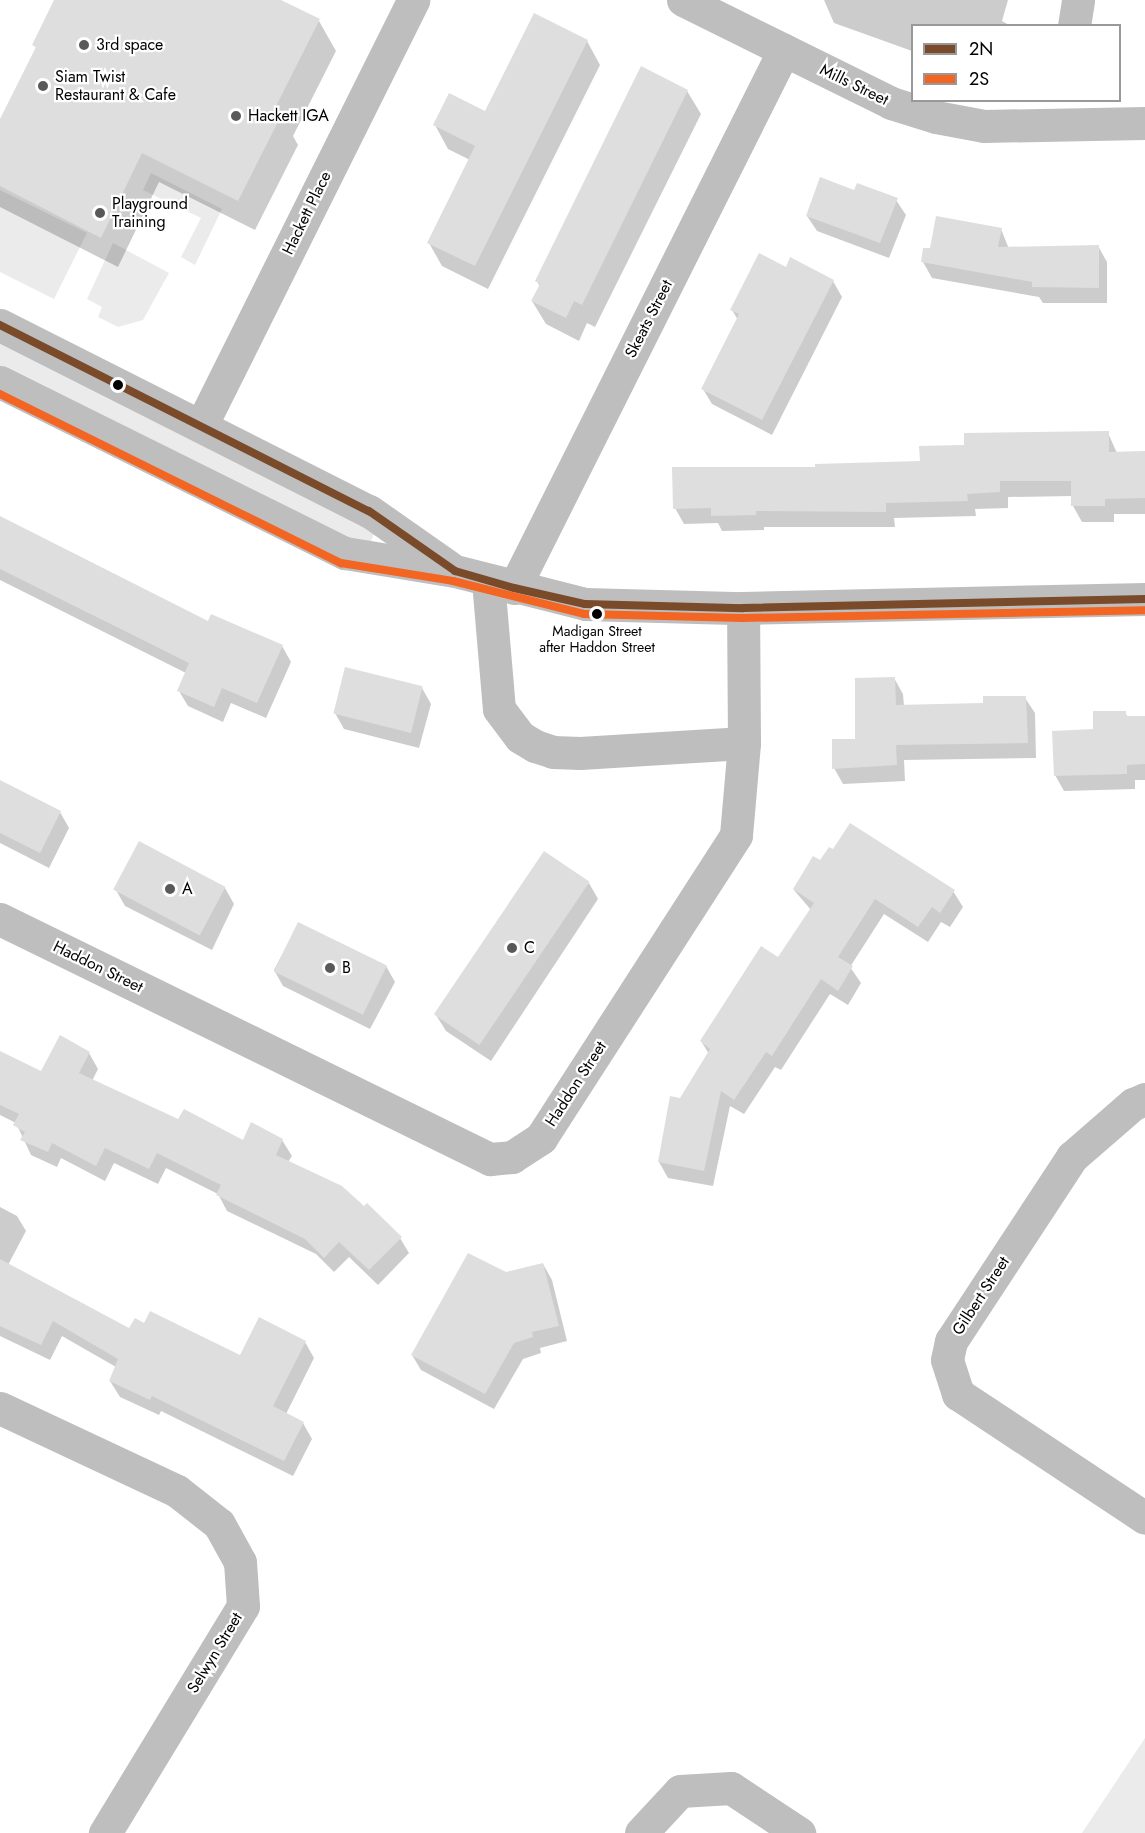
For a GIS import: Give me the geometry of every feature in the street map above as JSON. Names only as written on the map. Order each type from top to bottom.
[{"type":"street","name":"Hackett Place","points":[[201,426],[413,0]]},
{"type":"street","name":"Mills Street","points":[[683,0],[891,103],[936,117],[984,126],[1066,113],[1145,123]]},
{"type":"street","points":[[1074,24],[1078,0]]},
{"type":"street","name":"Skeats Street","points":[[501,585],[784,50]]},
{"type":"street","points":[[0,325],[369,510],[455,571]]},
{"type":"street","points":[[0,382],[345,553],[455,571],[501,585],[585,604],[743,608],[1145,599]]},
{"type":"street","points":[[501,585],[499,709],[520,737],[535,746],[553,752],[580,753],[744,743]]},
{"type":"street","name":"Haddon Street","points":[[0,919],[490,1159],[512,1157],[541,1138],[736,835],[744,743],[743,608]]},
{"type":"street","name":"Gilbert Street","points":[[1145,1099],[1133,1104],[1072,1157],[951,1341],[947,1360],[958,1394],[1145,1518]]},
{"type":"street","name":"Selwyn Street","points":[[0,1408],[177,1491],[219,1524],[240,1562],[243,1605],[105,1833]]},
{"type":"street","points":[[641,1833],[680,1791],[731,1788],[799,1833]]},
{"type":"shaded area","points":[[151,173],[222,209],[195,265],[181,257],[201,218],[143,190]]},
{"type":"shaded area","points":[[0,190],[87,233],[54,299],[0,272]]},
{"type":"shaded area","points":[[113,243],[169,273],[143,320],[118,327],[98,317],[102,307],[87,299]]},
{"type":"shaded area","points":[[0,343],[376,529],[370,544],[354,541],[0,375]]},
{"type":"shaded area","points":[[1145,1738],[1145,1833],[1082,1833]]},
{"type":"building","points":[[54,0],[281,0],[320,19],[274,110],[282,114],[238,201],[142,153],[101,238],[0,186],[0,119],[36,47],[32,45]]},
{"type":"building","points":[[534,13],[588,40],[475,266],[427,243],[475,146],[433,125],[449,93],[485,111]]},
{"type":"building","points":[[641,66],[688,90],[582,305],[574,301],[566,318],[531,301],[540,284],[535,281]]},
{"type":"building","points":[[820,177],[854,190],[857,183],[898,198],[880,243],[806,216]]},
{"type":"building","points":[[936,216],[1002,228],[998,247],[1099,245],[1099,288],[1032,287],[1032,282],[921,262],[923,248],[930,248]]},
{"type":"building","points":[[759,253],[786,267],[790,257],[834,280],[762,420],[701,389],[739,314],[730,310]]},
{"type":"building","points":[[1109,431],[1109,452],[1145,451],[1145,498],[1105,499],[1105,506],[1071,506],[1071,481],[1000,481],[1000,492],[967,494],[968,501],[886,503],[886,512],[756,511],[756,515],[711,516],[711,508],[673,509],[672,467],[815,467],[815,464],[920,461],[919,446],[964,445],[964,433]]},
{"type":"building","points":[[0,516],[208,621],[211,614],[283,645],[257,703],[222,688],[214,707],[177,691],[189,663],[0,569]]},
{"type":"building","points":[[345,667],[423,686],[411,733],[333,714]]},
{"type":"building","points":[[895,677],[896,705],[983,703],[983,696],[1026,696],[1028,743],[896,745],[897,765],[832,769],[832,739],[855,739],[855,678]]},
{"type":"building","points":[[1093,711],[1126,711],[1126,716],[1145,716],[1145,764],[1127,765],[1127,774],[1054,776],[1052,731],[1093,729]]},
{"type":"building","points":[[0,780],[61,811],[40,853],[0,833]]},
{"type":"building","points":[[850,823],[955,890],[940,913],[932,907],[918,927],[875,899],[838,957],[853,966],[838,991],[821,979],[772,1056],[766,1052],[734,1100],[721,1091],[704,1171],[658,1162],[670,1096],[680,1098],[710,1049],[700,1041],[761,946],[778,957],[814,903],[793,889],[813,856],[820,860],[829,847],[833,849]]},
{"type":"building","name":"A","points":[[139,841],[226,887],[200,936],[113,890]]},
{"type":"building","name":"C","points":[[544,851],[590,882],[479,1045],[434,1014]]},
{"type":"building","name":"B","points":[[298,922],[387,965],[363,1015],[274,971]]},
{"type":"building","points":[[60,1035],[90,1052],[79,1073],[178,1119],[184,1109],[243,1140],[251,1122],[283,1139],[276,1155],[342,1186],[364,1206],[367,1203],[402,1237],[369,1270],[339,1242],[324,1258],[305,1239],[216,1195],[221,1185],[157,1153],[149,1169],[105,1148],[96,1166],[52,1143],[48,1152],[20,1140],[25,1132],[13,1125],[19,1114],[0,1105],[0,1051],[41,1071]]},
{"type":"building","points":[[468,1253],[506,1272],[543,1263],[559,1326],[532,1332],[533,1337],[514,1343],[485,1394],[411,1355]]},
{"type":"building","points":[[0,1259],[129,1328],[135,1318],[144,1323],[150,1311],[240,1355],[259,1317],[306,1341],[273,1406],[304,1422],[284,1461],[152,1396],[150,1400],[109,1381],[118,1359],[53,1321],[41,1345],[0,1326]]},
{"type":"transit line","name":"2N","points":[[0,325],[369,511],[455,571],[514,588],[585,604],[743,608],[1145,599]]},
{"type":"transit line","name":"2S","points":[[0,394],[341,563],[453,581],[584,614],[743,618],[1145,610]]},
{"type":"place","name":"3rd space","points":[[84,45]]},
{"type":"place","name":"Siam Twist Restaurant & Cafe","points":[[43,86]]},
{"type":"place","name":"Hackett IGA","points":[[236,116]]},
{"type":"place","name":"Playground Training","points":[[100,213]]},
{"type":"place","name":"Madigan Street after Haddon Street","points":[[597,614]]},
{"type":"place","name":"A","points":[[170,889]]},
{"type":"place","name":"C","points":[[512,948]]},
{"type":"place","name":"B","points":[[330,968]]}]
